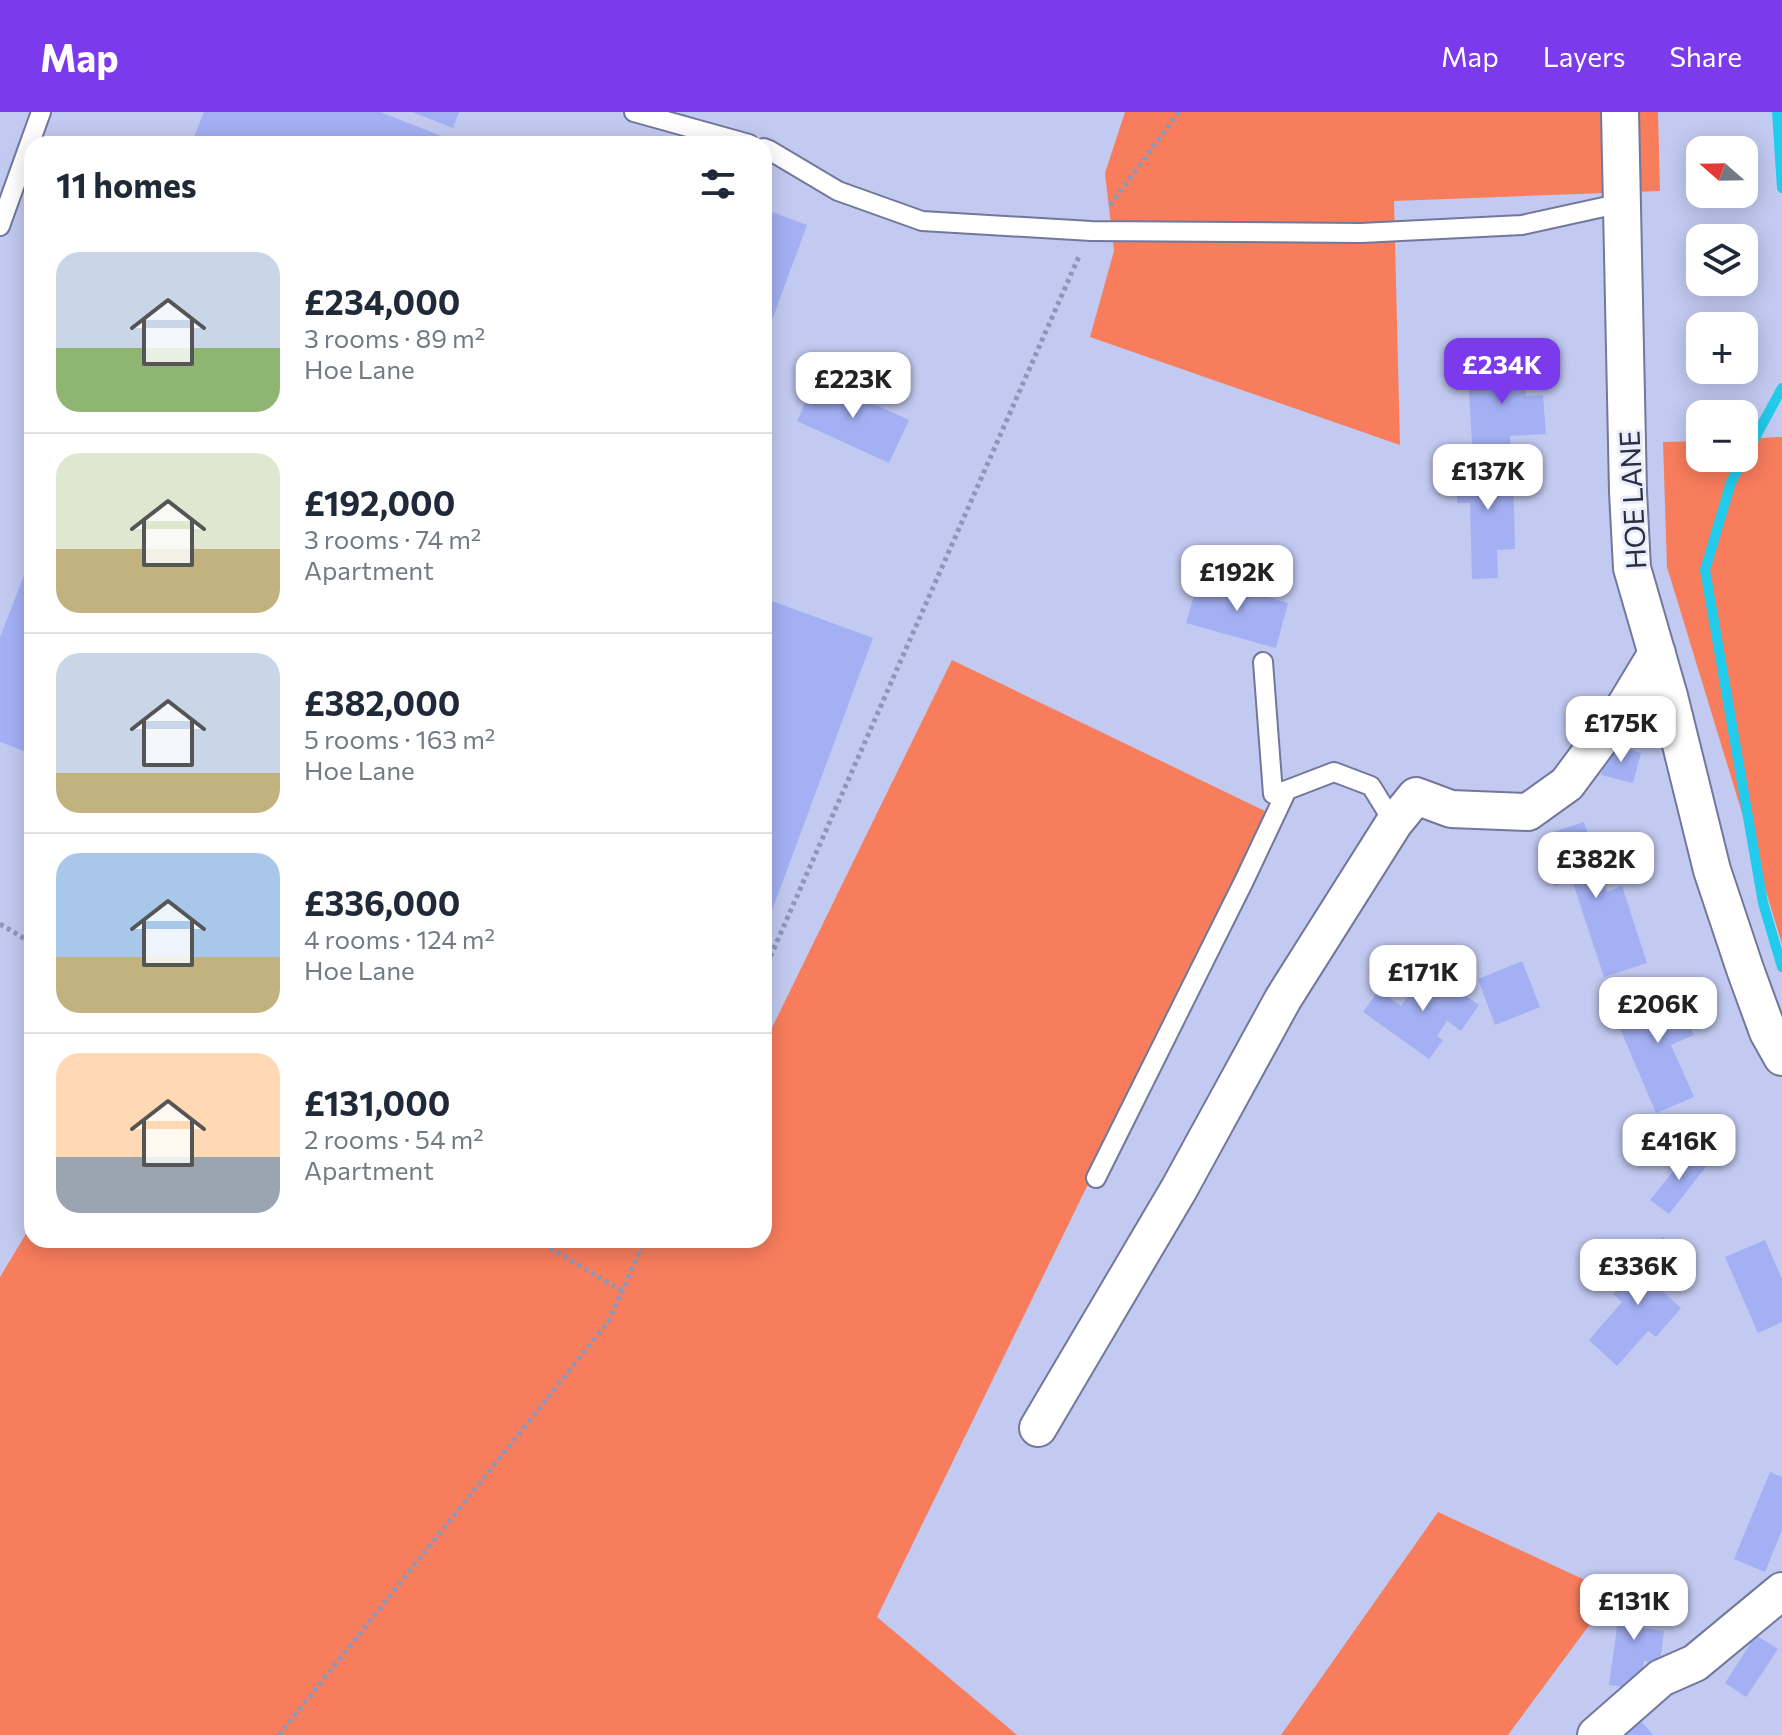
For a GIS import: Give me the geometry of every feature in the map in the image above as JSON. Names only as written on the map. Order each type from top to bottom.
[{"type":"street","name":"HOE LANE","points":[[1620,112],[1632,568],[1657,653],[1712,870],[1768,1032],[1782,1057]]},
{"type":"street","points":[[1038,1428],[1179,1189],[1283,999],[1394,823],[1416,796],[1451,809],[1528,812],[1567,784],[1625,706],[1657,653]]},
{"type":"street","points":[[1596,1735],[1661,1678],[1695,1663],[1782,1591]]},
{"type":"lane","points":[[32,136],[41,112]]},
{"type":"lane","points":[[634,112],[720,136]]},
{"type":"lane","points":[[772,152],[838,191],[922,221],[1091,231],[1361,233],[1522,225],[1622,203]]},
{"type":"lane","points":[[0,226],[24,159]]},
{"type":"lane","points":[[1263,662],[1273,794],[1334,772],[1371,786],[1394,823]]},
{"type":"lane","points":[[1096,1178],[1287,790]]},
{"type":"path","points":[[772,953],[1091,231],[1179,112]]},
{"type":"path","points":[[0,924],[24,938]]},
{"type":"path","points":[[549,1248],[622,1291]]},
{"type":"path","points":[[279,1735],[608,1322],[641,1248]]},
{"type":"shaded area","points":[[1125,112],[1658,112],[1660,191],[1394,201],[1400,445],[1090,337],[1114,251],[1105,173]]},
{"type":"shaded area","points":[[1782,437],[1782,944],[1667,567],[1663,442],[1686,441],[1686,472],[1758,472],[1758,438]]},
{"type":"shaded area","points":[[952,660],[1269,813],[877,1617],[1017,1735],[0,1735],[0,1277],[24,1237],[24,1248],[772,1248],[772,1028]]},
{"type":"shaded area","points":[[1438,1512],[1613,1593],[1508,1735],[1281,1735]]},
{"type":"building","points":[[204,112],[380,112],[442,136],[194,136]]},
{"type":"building","points":[[412,112],[459,112],[453,128]]},
{"type":"building","points":[[772,212],[807,225],[772,320]]},
{"type":"building","points":[[1523,353],[1526,396],[1543,395],[1546,434],[1510,436],[1511,455],[1473,458],[1468,377],[1482,376],[1480,356]]},
{"type":"building","points":[[816,378],[909,420],[889,463],[797,421]]},
{"type":"building","points":[[1513,462],[1515,549],[1497,550],[1498,578],[1472,579],[1470,503],[1457,503],[1456,464]]},
{"type":"building","points":[[24,576],[24,751],[0,742],[0,637]]},
{"type":"building","points":[[1199,578],[1288,603],[1276,648],[1186,623]]},
{"type":"building","points":[[772,601],[873,638],[772,910]]},
{"type":"building","points":[[1609,744],[1641,753],[1633,783],[1601,775]]},
{"type":"building","points":[[1584,822],[1607,892],[1622,886],[1647,963],[1604,977],[1572,880],[1554,886],[1543,851],[1555,847],[1550,833]]},
{"type":"building","points":[[1522,961],[1540,1007],[1495,1025],[1478,979]]},
{"type":"building","points":[[1428,969],[1479,1005],[1461,1031],[1447,1021],[1437,1036],[1443,1040],[1429,1059],[1363,1012],[1379,990],[1401,1006]]},
{"type":"building","points":[[1673,985],[1694,1035],[1671,1045],[1694,1097],[1656,1113],[1613,1012]]},
{"type":"building","points":[[1690,1150],[1708,1164],[1669,1214],[1650,1200]]},
{"type":"building","points":[[1663,1237],[1678,1250],[1651,1281],[1681,1308],[1656,1337],[1648,1331],[1617,1366],[1589,1340],[1622,1302],[1613,1294]]},
{"type":"building","points":[[1765,1240],[1782,1279],[1782,1322],[1758,1333],[1725,1257]]},
{"type":"building","points":[[1770,1472],[1782,1477],[1782,1530],[1765,1572],[1734,1559]]},
{"type":"building","points":[[1622,1591],[1648,1594],[1643,1628],[1664,1631],[1660,1663],[1644,1661],[1640,1689],[1609,1685]]},
{"type":"building","points":[[1756,1635],[1778,1649],[1746,1697],[1725,1683]]},
{"type":"building","points":[[1641,1721],[1653,1735],[1625,1735]]},
{"type":"waterway","points":[[1777,112],[1782,188]]},
{"type":"waterway","points":[[1782,388],[1731,482],[1705,570],[1763,903],[1782,967]]}]
